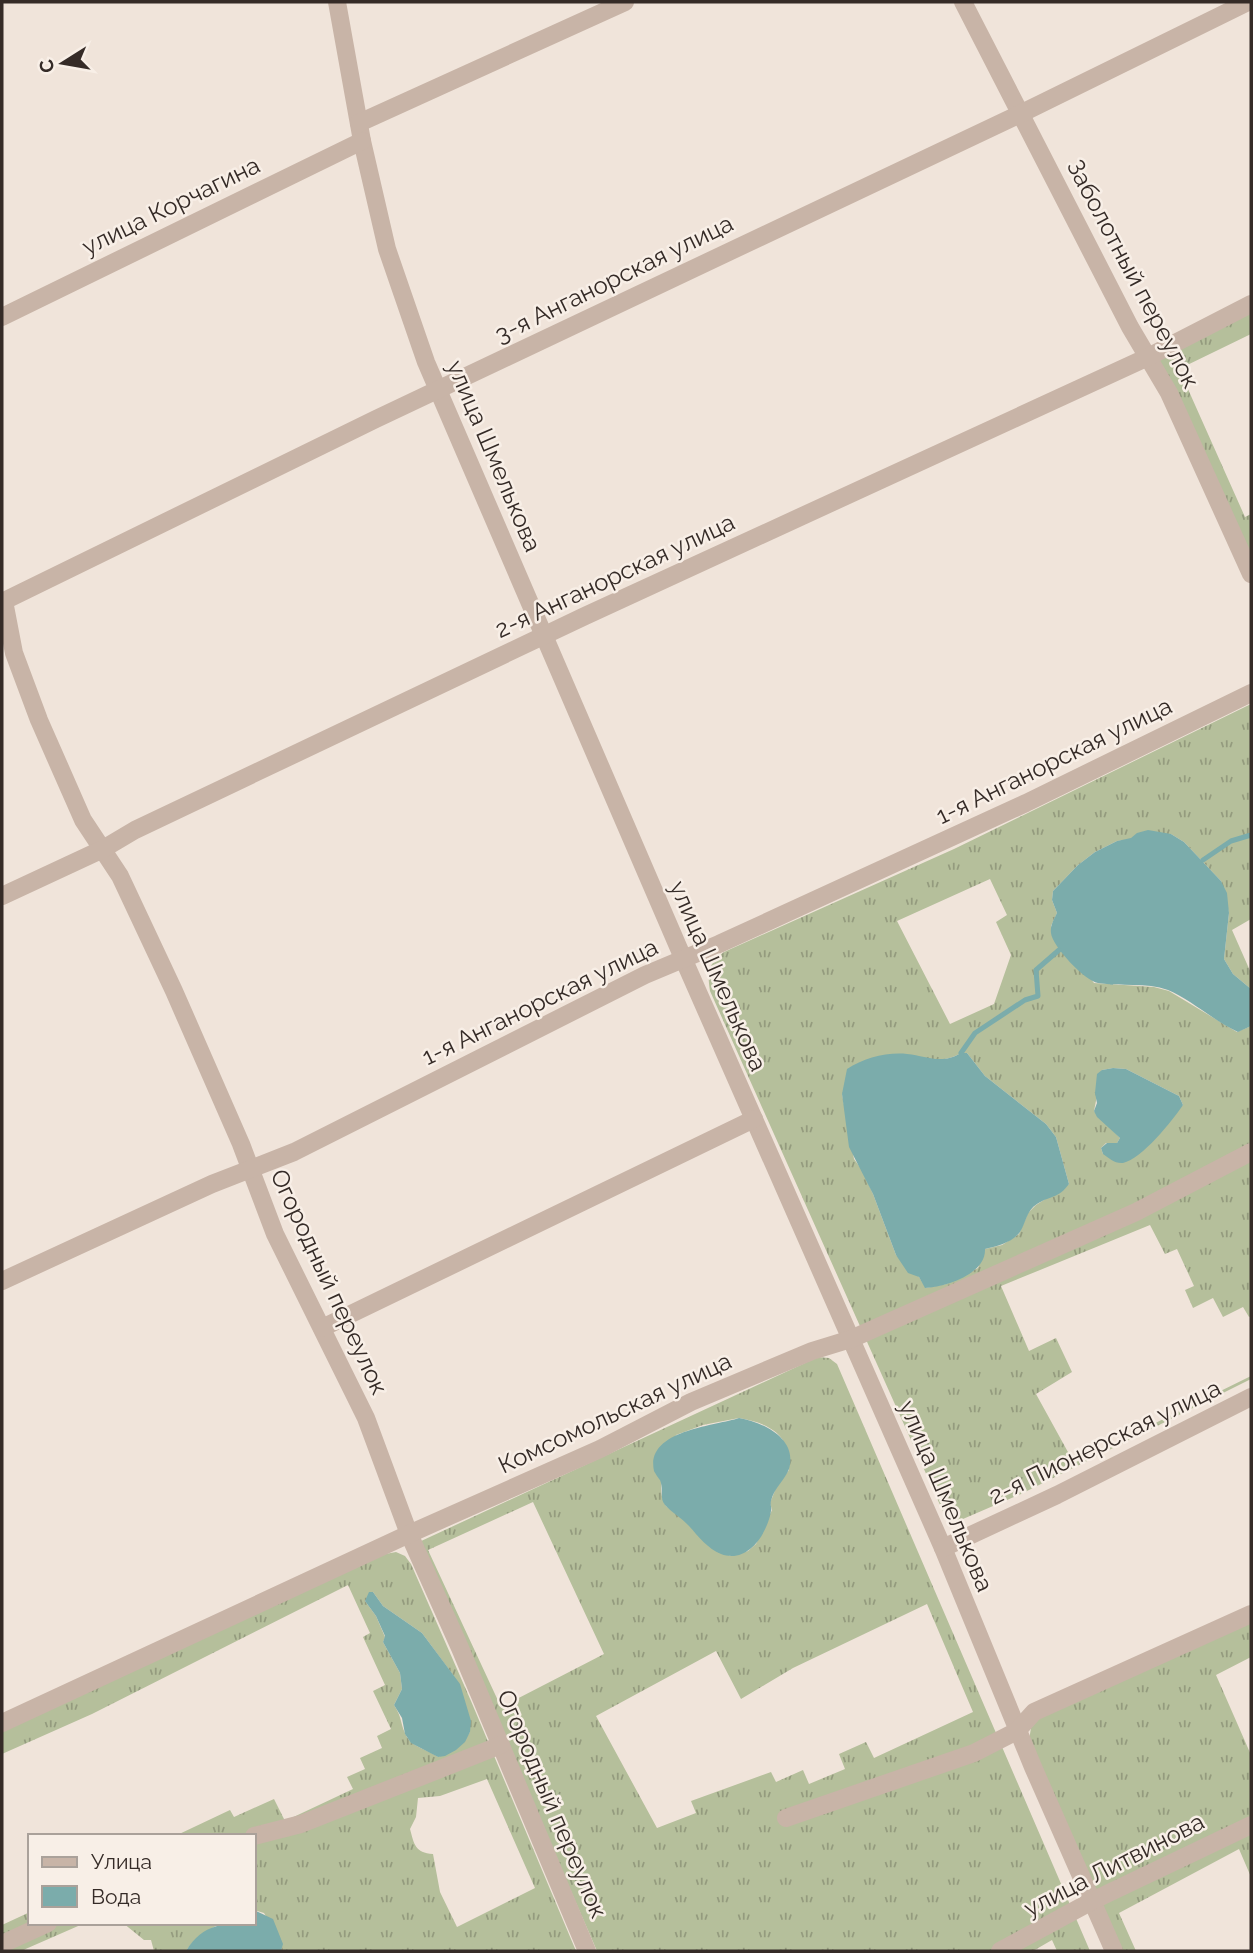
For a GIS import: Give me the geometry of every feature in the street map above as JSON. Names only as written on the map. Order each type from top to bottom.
[{"type":"street","name":"улица Шмелькова","points":[[337,2],[360,132],[387,249],[438,390],[683,958],[943,1548],[1017,1731],[1114,1951]]},
{"type":"street","name":"улица Корчагина","points":[[2,317],[360,132],[625,2]]},
{"type":"street","name":"Заболотный переулок","points":[[963,2],[1169,393],[1251,574]]},
{"type":"street","name":"3-я Анганорская улица","points":[[3,601],[1248,2]]},
{"type":"street","name":"2-я Анганорская улица","points":[[2,896],[545,636],[1148,357],[1251,304]]},
{"type":"street","name":"Огородный переулок","points":[[3,601],[22,680],[83,820],[120,876],[174,990],[275,1234],[366,1418],[409,1534],[587,1951]]},
{"type":"street","name":"1-я Анганорская улица","points":[[2,1281],[249,1169],[294,1152],[645,975],[719,944],[1026,803],[1251,693]]},
{"type":"street","points":[[322,1328],[754,1119]]},
{"type":"street","name":"Комсомольская улица","points":[[2,1723],[409,1534],[600,1449],[691,1402],[812,1351],[851,1339],[1136,1212],[1251,1152]]},
{"type":"street","name":"2-я Пионерская улица","points":[[943,1548],[1056,1496],[1251,1397]]},
{"type":"street","points":[[786,1818],[974,1754],[1017,1731],[1034,1712],[1251,1614]]},
{"type":"street","points":[[256,1835],[301,1824],[501,1745]]},
{"type":"street","name":"улица Литвинова","points":[[1000,1951],[1092,1901],[1251,1825]]},
{"type":"street","points":[[2,1944],[44,1925]]},
{"type":"green space","points":[[1251,312],[1251,334],[1179,369],[1245,517],[1251,514],[1251,560],[1156,358]]},
{"type":"green space","points":[[1251,704],[1251,919],[1232,930],[1251,973],[1251,989],[1233,974],[1224,959],[1229,913],[1221,881],[1184,842],[1171,834],[1117,841],[1095,852],[1078,865],[1053,891],[1052,900],[1057,913],[1051,926],[1094,983],[1154,987],[1169,991],[1237,1032],[1251,1026],[1251,1316],[1249,1317],[1243,1307],[1223,1317],[1213,1298],[1193,1308],[1185,1290],[1194,1286],[1177,1249],[1165,1254],[1150,1225],[1001,1286],[1029,1351],[1056,1338],[1072,1372],[1036,1394],[1074,1463],[1251,1376],[1251,1379],[1021,1494],[949,1525],[710,991],[709,979],[712,965],[724,952],[954,849]],"holes":[[[990,879],[1007,915],[996,922],[1011,955],[994,1004],[950,1024],[897,921]],[[967,1053],[985,1076],[1046,1124],[1056,1137],[1069,1184],[1036,1205],[1028,1213],[1019,1234],[1002,1245],[985,1249],[978,1268],[946,1284],[926,1288],[919,1277],[896,1255],[873,1194],[854,1159],[842,1094],[927,1059],[944,1059]],[[1126,1069],[1179,1096],[1183,1105],[1103,1154],[1101,1148],[1106,1143],[1117,1143],[1120,1138],[1094,1111],[1102,1070]]]},
{"type":"green space","points":[[818,1357],[829,1358],[837,1364],[1090,1951],[1057,1951],[1052,1940],[1033,1951],[597,1951],[419,1542]],"holes":[[[739,1418],[760,1423],[779,1435],[787,1450],[789,1470],[776,1488],[770,1503],[772,1510],[756,1544],[748,1551],[730,1556],[666,1506],[661,1490],[666,1462],[676,1435],[703,1425]],[[533,1502],[604,1654],[501,1707],[428,1550]],[[927,1604],[973,1712],[874,1758],[866,1742],[839,1754],[845,1769],[809,1784],[803,1770],[776,1782],[771,1772],[691,1801],[696,1813],[657,1828],[596,1716],[716,1651],[741,1699],[793,1668]]]},
{"type":"green space","points":[[396,1552],[405,1556],[411,1564],[576,1951],[281,1951],[282,1944],[264,1913],[256,1911],[256,1834],[179,1834],[230,1810],[234,1817],[274,1799],[285,1821],[353,1789],[347,1777],[365,1769],[360,1758],[382,1748],[377,1736],[391,1729],[373,1691],[385,1685],[363,1637],[370,1633],[348,1585],[92,1714],[2,1754],[2,1732],[380,1555]],"holes":[[[373,1592],[383,1606],[422,1633],[453,1675],[470,1732],[457,1748],[448,1753],[438,1757],[419,1747],[407,1738],[403,1729],[394,1705],[402,1689],[400,1673],[383,1642],[385,1637],[376,1616],[365,1601]],[[487,1779],[535,1888],[457,1927],[440,1892],[433,1854],[422,1852],[414,1843],[410,1829],[416,1817],[418,1798],[440,1796]]]},
{"type":"green space","points":[[1251,1622],[1251,1657],[1216,1675],[1251,1755],[1251,1877],[1239,1849],[1119,1913],[1136,1951],[1123,1951],[1029,1740],[1031,1728],[1039,1717]]},
{"type":"green space","points":[[28,1913],[28,1925],[80,1925],[21,1951],[2,1951],[2,1925]]},
{"type":"green space","points":[[125,1925],[218,1925],[197,1938],[186,1951],[154,1951],[151,1940],[144,1940]]},
{"type":"water","points":[[1148,830],[1171,834],[1184,842],[1221,881],[1227,893],[1229,913],[1224,959],[1233,974],[1251,989],[1251,1026],[1238,1032],[1168,990],[1092,981],[1070,962],[1053,939],[1051,928],[1057,913],[1052,900],[1053,891],[1095,852]]},
{"type":"water","points":[[967,1053],[985,1076],[1046,1124],[1056,1137],[1069,1184],[1058,1195],[1033,1207],[1020,1232],[1013,1239],[985,1249],[984,1258],[972,1272],[953,1282],[925,1288],[919,1277],[908,1273],[896,1255],[873,1194],[849,1147],[842,1094],[847,1069],[868,1059],[907,1054],[940,1059]]},
{"type":"water","points":[[1113,1068],[1126,1069],[1179,1096],[1183,1105],[1147,1147],[1123,1163],[1115,1162],[1103,1154],[1101,1148],[1107,1143],[1117,1143],[1120,1138],[1094,1111],[1097,1103],[1097,1074]]},
{"type":"water","points":[[739,1418],[758,1423],[776,1433],[783,1440],[790,1458],[789,1469],[772,1496],[769,1520],[761,1537],[748,1551],[731,1556],[712,1549],[665,1505],[661,1483],[654,1471],[654,1457],[660,1447],[684,1432]]},
{"type":"water","points":[[369,1592],[373,1592],[383,1606],[422,1633],[460,1684],[471,1721],[470,1732],[465,1742],[445,1756],[438,1757],[411,1743],[405,1734],[402,1718],[394,1705],[402,1689],[400,1673],[383,1642],[385,1636],[376,1616],[365,1601]]},
{"type":"water","points":[[256,1911],[273,1919],[283,1944],[281,1951],[186,1951],[200,1935],[216,1926],[256,1925]]},
{"type":"waterway","points":[[1203,860],[1231,841],[1251,835]]},
{"type":"waterway","points":[[961,1053],[975,1033],[1025,1000],[1038,996],[1036,970],[1059,950]]}]
